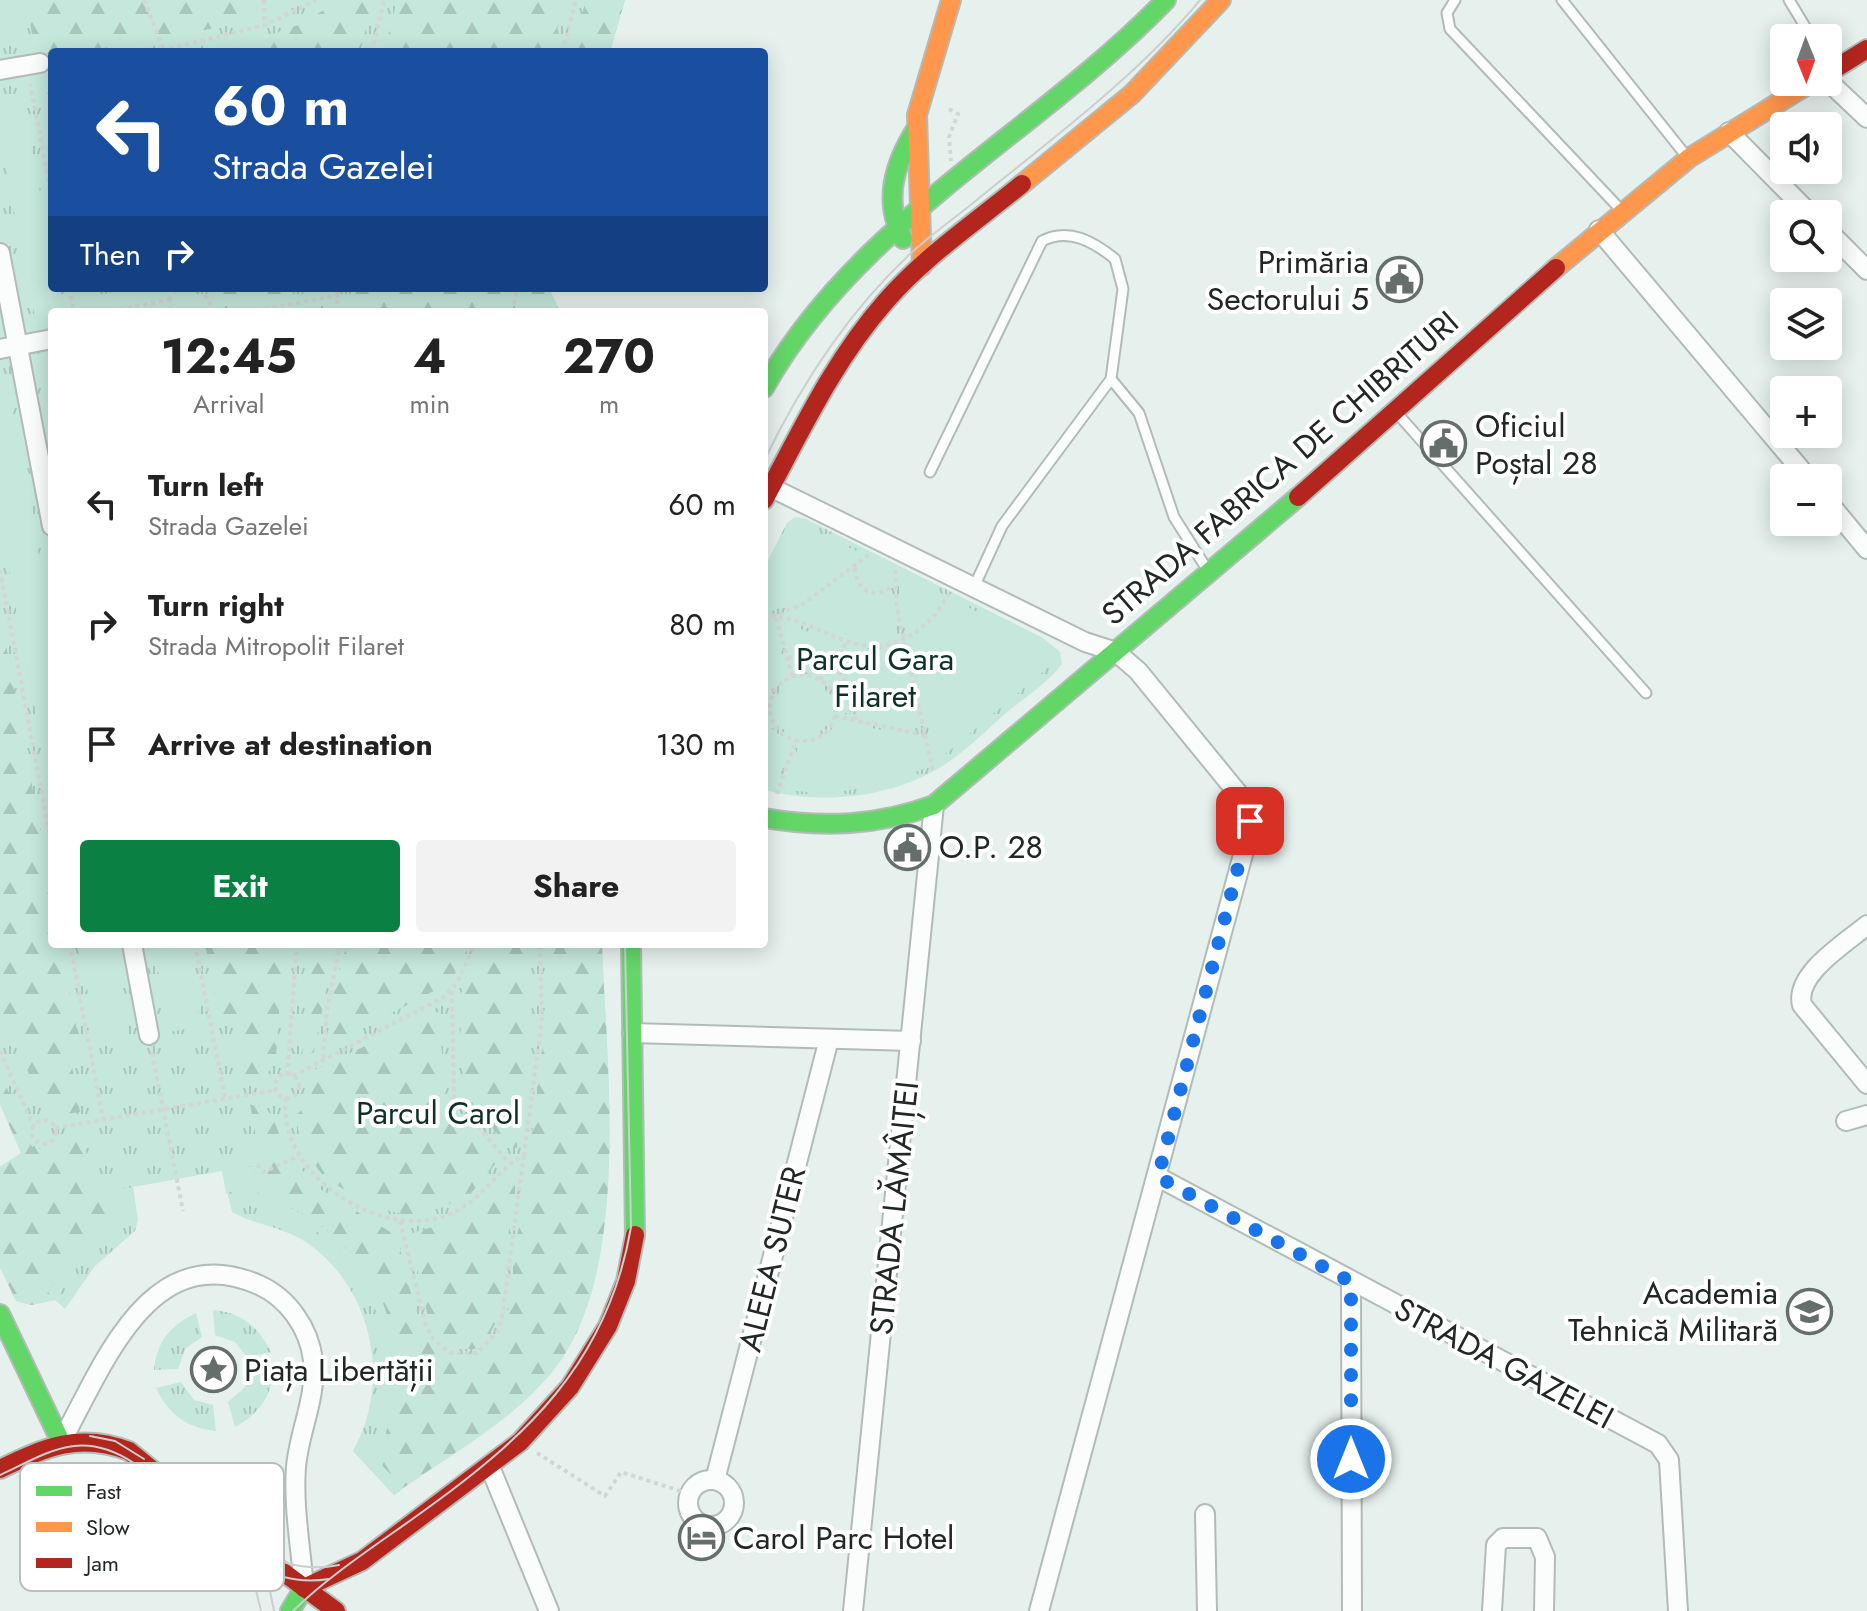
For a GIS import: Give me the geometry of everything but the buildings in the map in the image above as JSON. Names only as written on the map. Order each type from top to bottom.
[{"type":"main road","points":[[922,266],[916,129],[922,93],[951,0]]},
{"type":"main road","points":[[768,381],[792,340],[825,296],[919,211],[1106,59],[1166,0]]},
{"type":"main road","points":[[768,486],[850,344],[922,266],[1132,94],[1221,0]]},
{"type":"main road","points":[[1842,64],[1867,49]]},
{"type":"main road","name":"STRADA FABRICA DE CHIBRITURI","points":[[768,818],[849,827],[903,819],[934,805],[1210,574],[1599,230],[1689,158],[1789,96]]},
{"type":"main road","points":[[916,129],[902,148],[893,180],[897,230],[922,266]]},
{"type":"main road","points":[[290,1611],[304,1588],[362,1561],[520,1442],[583,1368],[608,1326],[626,1281],[636,1228],[631,948]]},
{"type":"main road","points":[[0,1314],[61,1442]]},
{"type":"main road","points":[[0,1469],[61,1442],[98,1439],[129,1451],[144,1463]]},
{"type":"main road","points":[[284,1572],[336,1611]]},
{"type":"street","points":[[0,70],[33,64]]},
{"type":"street","points":[[1842,88],[1867,118]]},
{"type":"street","points":[[1729,132],[1796,200]]},
{"type":"street","points":[[1599,230],[1796,464]]},
{"type":"street","points":[[1842,245],[1867,270]]},
{"type":"street","points":[[0,253],[9,347],[48,509]]},
{"type":"street","points":[[9,347],[48,340]]},
{"type":"street","points":[[768,491],[1085,642],[1116,652],[1138,671],[1245,801],[1251,814],[1248,836],[1158,1177],[1039,1611]]},
{"type":"street","points":[[1842,519],[1867,549]]},
{"type":"street","name":"STRADA LĂMÂIȚEI","points":[[853,1611],[934,805]]},
{"type":"street","points":[[1863,936],[1807,979],[1800,995],[1802,1005],[1867,1084]]},
{"type":"street","points":[[133,948],[149,1035]]},
{"type":"street","points":[[632,1033],[911,1041]]},
{"type":"street","name":"ALEEA SUTER","points":[[715,1480],[829,1039]]},
{"type":"street","points":[[1846,1121],[1867,1115]]},
{"type":"street","name":"STRADA GAZELEI","points":[[1158,1177],[1658,1444],[1669,1460],[1678,1611]]},
{"type":"street","points":[[61,1442],[102,1364],[127,1325],[155,1295],[196,1277],[220,1275],[245,1279],[266,1288],[298,1318],[313,1358],[312,1399],[296,1471],[304,1588]]},
{"type":"street","points":[[1351,1282],[1352,1611]]},
{"type":"street","points":[[490,1467],[549,1611]]},
{"type":"street","points":[[715,1480],[728,1487],[734,1501],[726,1521],[712,1526],[697,1521],[689,1509],[690,1494],[700,1483],[715,1480]]},
{"type":"street","points":[[1205,1514],[1207,1611]]},
{"type":"street","points":[[1492,1611],[1496,1545],[1503,1538],[1537,1538],[1545,1557],[1544,1611]]},
{"type":"lane","points":[[1455,0],[1447,13],[1450,29],[1622,211]]},
{"type":"lane","points":[[1789,0],[1804,24]]},
{"type":"lane","points":[[1567,1],[1689,158]]},
{"type":"lane","points":[[930,472],[1037,247],[1046,239],[1076,236],[1095,245],[1117,262],[1123,289],[1111,379],[1002,526],[974,587]]},
{"type":"lane","points":[[1111,379],[1139,413],[1174,517],[1210,574]]},
{"type":"lane","points":[[1393,409],[1646,693]]},
{"type":"path","points":[[144,0],[163,48]]},
{"type":"path","points":[[264,0],[265,25]]},
{"type":"path","points":[[172,48],[265,25],[316,0]]},
{"type":"path","points":[[373,48],[384,0]]},
{"type":"path","points":[[563,48],[576,1],[566,0]]},
{"type":"path","points":[[33,64],[48,171]]},
{"type":"path","points":[[949,109],[958,114],[949,137],[949,158],[963,175]]},
{"type":"path","points":[[126,308],[169,300],[175,292]]},
{"type":"path","points":[[337,308],[339,292]]},
{"type":"path","points":[[270,308],[339,295]]},
{"type":"path","points":[[169,300],[171,308]]},
{"type":"path","points":[[768,618],[803,604],[855,568],[872,552]]},
{"type":"path","points":[[896,564],[894,584],[903,639],[933,771]]},
{"type":"path","points":[[855,568],[858,584],[870,594],[885,592],[894,584]]},
{"type":"path","points":[[0,570],[48,827]]},
{"type":"path","points":[[776,617],[809,625],[848,641],[875,646],[903,639],[932,621],[950,591]]},
{"type":"path","points":[[776,617],[792,676]]},
{"type":"path","points":[[820,680],[848,641]]},
{"type":"path","points":[[787,658],[805,655],[832,664],[851,688],[855,720]]},
{"type":"path","points":[[768,701],[779,685],[792,676],[806,675],[820,680],[833,693],[835,716],[820,736],[796,740],[781,733],[773,723],[768,706]]},
{"type":"path","points":[[835,716],[925,735]]},
{"type":"path","points":[[777,794],[796,740]]},
{"type":"path","points":[[71,948],[103,1120]]},
{"type":"path","points":[[196,948],[225,1098]]},
{"type":"path","points":[[290,1076],[297,948]]},
{"type":"path","points":[[323,1058],[329,995],[339,948]]},
{"type":"path","points":[[276,1090],[278,1079],[290,1076],[435,1004],[452,991],[473,948]]},
{"type":"path","points":[[400,1221],[428,1331],[450,1353],[477,1353],[498,1331],[502,1318],[542,1019],[540,948]]},
{"type":"path","points":[[452,991],[454,1098],[509,1163]]},
{"type":"path","points":[[149,1035],[183,1211]]},
{"type":"path","points":[[0,1051],[34,1127],[34,1138],[43,1144],[53,1139],[55,1128]]},
{"type":"path","points":[[290,1076],[298,1082],[298,1090],[286,1098],[284,1116],[299,1156],[322,1182],[371,1214],[412,1223],[445,1216],[488,1189],[509,1163],[524,1155]]},
{"type":"path","points":[[34,1127],[46,1121],[55,1128],[276,1090],[286,1098]]},
{"type":"path","points":[[257,1165],[263,1172],[299,1156]]},
{"type":"path","points":[[520,1442],[605,1496],[621,1472],[690,1494]]},
{"type":"green space","name":"Parcul Carol","points":[[0,0],[625,0],[611,48],[48,48],[48,292],[551,292],[558,308],[48,308],[48,948],[602,948],[609,1166],[595,1280],[578,1330],[552,1372],[517,1408],[394,1495],[353,1451],[365,1424],[372,1396],[373,1367],[361,1310],[347,1284],[329,1261],[306,1242],[232,1212],[222,1171],[133,1187],[138,1220],[135,1231],[94,1267],[65,1309],[55,1300],[31,1305],[16,1301],[0,1267],[0,1167],[21,1153],[0,1104]]},
{"type":"green space","points":[[26,0],[256,0],[257,14],[248,21],[147,42],[102,48],[48,48],[48,55],[42,56],[39,44],[34,45]]},
{"type":"green space","points":[[340,0],[373,0],[361,48],[232,48],[301,24]]},
{"type":"green space","points":[[397,0],[528,0],[563,8],[552,48],[385,48]]},
{"type":"green space","points":[[586,0],[625,0],[611,48],[573,48]]},
{"type":"green space","points":[[15,1],[19,18],[0,22],[0,4]]},
{"type":"green space","points":[[48,74],[48,129],[40,86],[45,85],[44,75]]},
{"type":"green space","points":[[22,99],[48,234],[48,292],[59,292],[62,308],[48,308],[48,315],[35,318],[0,138],[0,103]]},
{"type":"green space","points":[[114,292],[168,292],[166,295],[94,308],[78,308],[76,299]]},
{"type":"green space","points":[[181,292],[191,292],[204,308],[176,308],[175,301]]},
{"type":"green space","points":[[215,292],[296,292],[223,307]]},
{"type":"green space","points":[[351,292],[506,292],[504,308],[351,308]]},
{"type":"green space","points":[[524,292],[551,292],[558,308],[522,308]]},
{"type":"green space","points":[[5,374],[48,605],[48,780],[0,522],[0,375]]},
{"type":"green space","name":"Parcul Gara Filaret","points":[[795,517],[806,519],[1043,638],[1060,652],[1062,664],[1043,684],[961,753],[911,782],[863,795],[838,797],[768,791],[768,560],[787,523]]},
{"type":"green space","points":[[796,523],[863,554],[801,600],[768,612],[768,573]]},
{"type":"green space","points":[[875,561],[885,565],[889,575],[885,585],[875,589],[865,585],[861,575],[865,565]]},
{"type":"green space","points":[[900,572],[943,594],[928,618],[907,633],[899,598]]},
{"type":"green space","points":[[850,577],[866,596],[876,598],[890,595],[898,636],[865,641],[793,614]]},
{"type":"green space","points":[[951,598],[1055,654],[1056,661],[936,762],[909,642],[935,624]]},
{"type":"green space","points":[[0,612],[48,872],[48,948],[62,948],[80,1047],[69,1049],[80,1112],[59,1115],[49,1110],[0,1014]]},
{"type":"green space","points":[[773,622],[787,674],[768,693],[768,623]]},
{"type":"green space","points":[[782,622],[841,644],[831,658],[805,651],[790,653]]},
{"type":"green space","points":[[900,645],[919,728],[860,716],[855,687],[838,663],[849,647],[875,650]]},
{"type":"green space","points":[[805,660],[825,665],[819,674],[795,671],[793,661]]},
{"type":"green space","points":[[832,671],[846,690],[851,714],[840,712],[837,692],[827,679]]},
{"type":"green space","points":[[803,679],[823,688],[832,708],[823,728],[803,737],[783,728],[774,708],[783,688]]},
{"type":"green space","points":[[768,719],[771,728],[790,743],[775,787],[768,785]]},
{"type":"green space","points":[[838,721],[921,738],[928,767],[857,789],[803,792],[784,789],[799,745],[823,740]]},
{"type":"green space","points":[[80,948],[112,948],[129,1039],[97,1044]]},
{"type":"green space","points":[[154,948],[186,948],[201,1026],[170,1032]]},
{"type":"green space","points":[[206,948],[284,948],[276,1057],[265,1075],[246,1083],[236,1021],[220,1023]]},
{"type":"green space","points":[[310,948],[334,948],[314,1052],[302,1060]]},
{"type":"green space","points":[[346,948],[468,948],[451,982],[330,1045],[334,989]]},
{"type":"green space","points":[[484,948],[528,948],[532,1019],[517,1148],[508,1146],[464,1095],[459,997]]},
{"type":"green space","points":[[545,948],[602,948],[609,1167],[595,1281],[578,1331],[552,1372],[536,1390],[481,1435],[403,1488],[377,1460],[390,1416],[395,1374],[392,1335],[380,1298],[362,1265],[335,1237],[300,1213],[258,1194],[253,1166],[261,1164],[250,1104],[272,1114],[285,1151],[317,1187],[397,1236],[411,1293],[427,1333],[438,1348],[453,1357],[471,1358],[490,1349],[507,1319],[547,1020]]},
{"type":"green space","points":[[440,1011],[444,1100],[496,1163],[473,1191],[444,1207],[410,1216],[375,1207],[326,1179],[301,1148],[296,1115],[311,1102],[312,1071]]},
{"type":"green space","points":[[0,1072],[32,1147],[51,1151],[84,1139],[93,1193],[101,1192],[107,1222],[93,1233],[48,1292],[55,1300],[31,1305],[16,1301],[0,1267],[0,1167],[21,1153],[0,1104]]},
{"type":"green space","points":[[253,1166],[258,1194],[301,1213],[335,1237],[362,1266],[381,1298],[392,1334],[395,1374],[390,1416],[377,1460],[403,1488],[394,1495],[353,1451],[360,1439],[374,1446],[384,1405],[387,1365],[381,1327],[368,1291],[347,1260],[319,1233],[285,1213],[244,1201],[242,1190],[226,1193],[222,1171]]},
{"type":"green space","points":[[516,1173],[498,1318],[486,1341],[475,1349],[452,1349],[437,1336],[429,1321],[409,1234],[466,1217],[487,1203]]},
{"type":"green space","points":[[133,1187],[136,1208],[122,1210],[124,1222],[84,1257],[55,1300],[48,1292],[60,1272],[82,1245],[107,1222],[101,1192]]},
{"type":"green space","points":[[213,1310],[248,1322],[261,1335],[271,1352],[247,1357],[235,1342],[215,1335]]},
{"type":"green space","points":[[196,1313],[202,1337],[185,1349],[178,1369],[154,1370],[158,1351],[166,1336],[179,1323]]},
{"type":"green space","points":[[274,1367],[271,1387],[263,1403],[235,1427],[228,1402],[245,1387],[249,1369]]},
{"type":"green space","points":[[181,1382],[194,1400],[213,1405],[216,1431],[196,1427],[173,1413],[156,1388]]},
{"type":"water","points":[[213,1349],[228,1356],[235,1371],[228,1386],[213,1393],[198,1386],[191,1371],[198,1356]]},
{"type":"tram line","points":[[768,453],[828,350],[888,275],[927,239],[1122,80],[1200,0]]},
{"type":"tram line","points":[[293,1611],[338,1573],[457,1486],[526,1426],[556,1394],[582,1358],[603,1319],[620,1275],[631,1227],[625,948]]},
{"type":"tram line","points":[[90,1436],[115,1441],[144,1459]]},
{"type":"tram line","points":[[26,1463],[74,1446],[107,1450],[133,1463]]},
{"type":"tram line","points":[[0,1475],[20,1466]]},
{"type":"tram line","points":[[284,1562],[313,1567],[339,1565]]},
{"type":"tram line","points":[[284,1576],[329,1579]]},
{"type":"tram line","points":[[256,1591],[261,1611]]},
{"type":"tram line","points":[[270,1591],[274,1611]]},
{"type":"traffic: fast","points":[[768,382],[802,329],[847,276],[951,182],[1062,94],[1166,0]]},
{"type":"traffic: fast","points":[[903,239],[894,211],[894,183],[902,156],[916,129]]},
{"type":"traffic: fast","points":[[768,818],[850,823],[892,817],[934,805],[1298,497]]},
{"type":"traffic: fast","points":[[631,948],[635,1235]]},
{"type":"traffic: fast","points":[[0,1314],[61,1442]]},
{"type":"traffic: fast","points":[[290,1611],[304,1588]]},
{"type":"traffic: slow","points":[[922,266],[917,115],[951,0]]},
{"type":"traffic: slow","points":[[1022,184],[1132,94],[1221,0]]},
{"type":"traffic: slow","points":[[1556,268],[1689,158],[1789,96]]},
{"type":"traffic: jam","points":[[1842,64],[1867,49]]},
{"type":"traffic: jam","points":[[768,493],[819,397],[867,324],[917,269],[1022,184]]},
{"type":"traffic: jam","points":[[1298,497],[1556,268]]},
{"type":"traffic: jam","points":[[304,1588],[362,1561],[520,1442],[570,1387],[608,1326],[626,1281],[635,1235]]},
{"type":"traffic: jam","points":[[0,1469],[32,1454],[79,1443],[111,1445],[129,1451],[144,1463]]},
{"type":"traffic: jam","points":[[284,1573],[336,1611]]},
{"type":"place","name":"Primăria Sectorului 5","points":[[1400,280]]},
{"type":"place","name":"Oficiul Poștal 28","points":[[1444,444]]},
{"type":"place","name":"O.P. 28","points":[[908,847]]},
{"type":"place","name":"Academia Tehnică Militară","points":[[1809,1311]]},
{"type":"place","name":"Piața Libertății","points":[[213,1370]]},
{"type":"place","name":"Carol Parc Hotel","points":[[702,1538]]},
{"type":"route","points":[[1250,821],[1158,1177],[1351,1282],[1351,1459]]}]
